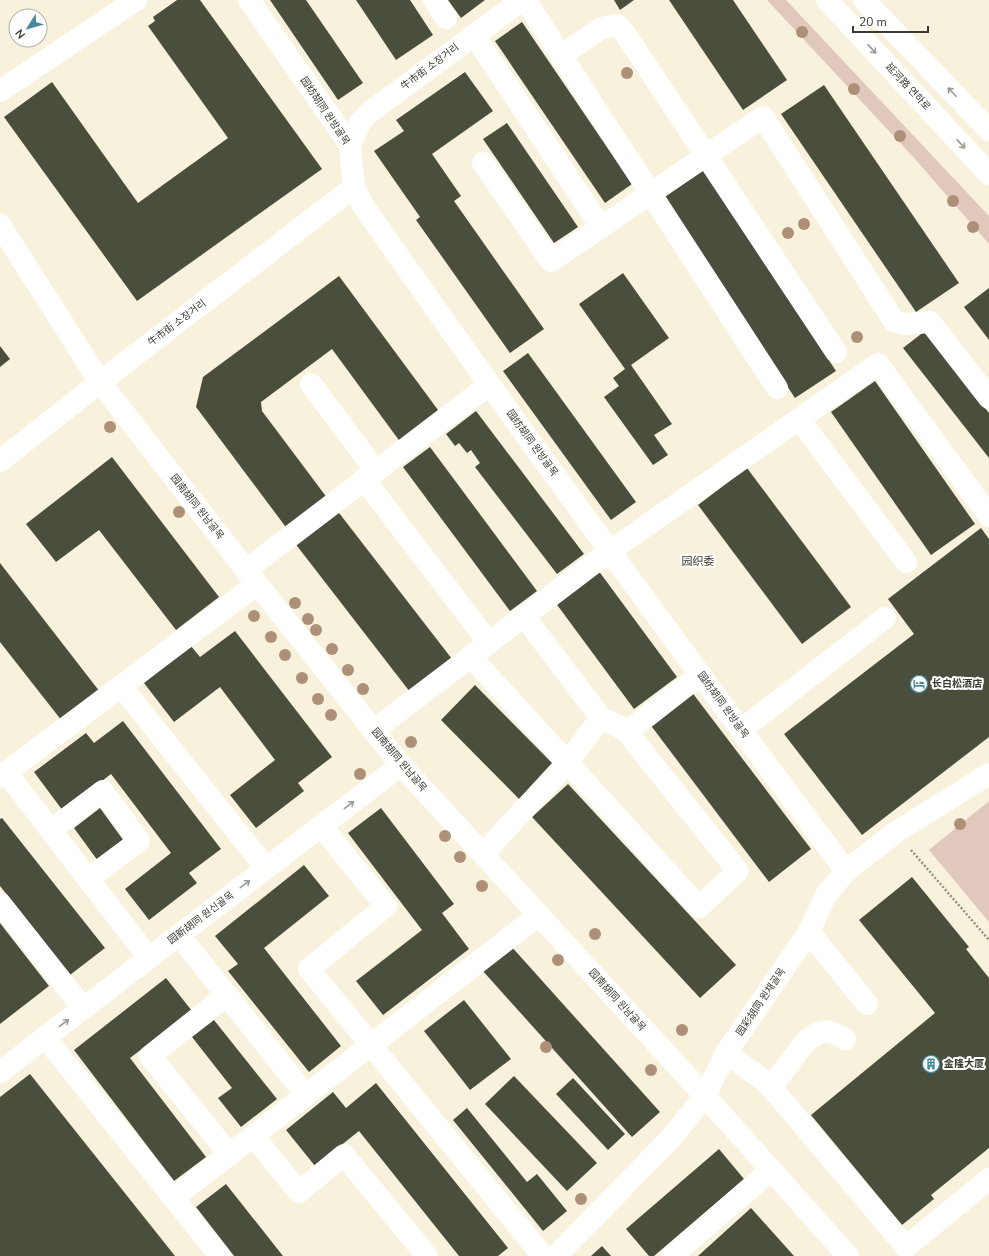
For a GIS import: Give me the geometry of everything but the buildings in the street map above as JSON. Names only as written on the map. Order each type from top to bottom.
[{"type":"street","points":[[0,91],[136,0]]},
{"type":"street","name":"园纺胡同 원방골목","points":[[249,0],[350,145],[354,187],[364,207],[489,385],[846,871]]},
{"type":"street","points":[[434,0],[446,18]]},
{"type":"street","points":[[524,0],[777,388]]},
{"type":"street","name":"牛市街 소장거리","points":[[350,145],[360,122],[370,112],[474,34],[524,0]]},
{"type":"street","name":"延河路 연하로","points":[[827,0],[989,174]]},
{"type":"street","points":[[864,0],[989,130]]},
{"type":"street","points":[[560,55],[602,28],[617,25],[624,32],[836,352]]},
{"type":"street","points":[[474,34],[601,227]]},
{"type":"street","points":[[483,163],[551,261],[763,117],[894,321],[904,324],[930,322],[989,398]]},
{"type":"street","name":"牛市街 소장거리","points":[[0,461],[100,382],[354,187]]},
{"type":"street","name":"园南胡同 원남골목","points":[[0,225],[100,382],[251,577],[401,765],[705,1096],[848,1256]]},
{"type":"street","points":[[374,730],[610,551],[878,364],[989,516]]},
{"type":"street","points":[[311,384],[370,475],[489,643]]},
{"type":"street","points":[[149,958],[51,830],[3,775],[121,686],[370,475],[489,385]]},
{"type":"street","points":[[799,419],[906,562]]},
{"type":"street","points":[[471,657],[699,906],[738,871],[627,732],[601,718],[524,616]]},
{"type":"street","points":[[741,730],[885,618]]},
{"type":"street","points":[[627,732],[700,674]]},
{"type":"street","points":[[121,686],[266,868]]},
{"type":"street","points":[[483,854],[567,763],[601,718]]},
{"type":"street","name":"园新胡同 원신골목","points":[[0,1072],[401,765]]},
{"type":"street","name":"园彩胡同 원채골목","points":[[556,1256],[671,1138],[705,1096],[726,1053],[809,932],[826,895],[846,871],[896,832],[989,774]]},
{"type":"street","points":[[51,830],[103,791],[139,841],[88,879]]},
{"type":"street","points":[[321,826],[386,906],[310,969],[543,1256]]},
{"type":"street","points":[[0,903],[83,1008]]},
{"type":"street","points":[[172,1198],[539,915]]},
{"type":"street","points":[[809,932],[867,1004]]},
{"type":"street","points":[[179,935],[306,1095]]},
{"type":"street","points":[[227,995],[150,1056],[229,1154]]},
{"type":"street","points":[[771,1087],[807,1040],[814,1035],[825,1031],[833,1032],[845,1039]]},
{"type":"street","points":[[45,1037],[172,1198],[220,1256]]},
{"type":"street","points":[[726,1053],[762,1078],[771,1087],[906,1247],[989,1179]]},
{"type":"street","points":[[253,1136],[299,1192],[344,1155],[428,1256]]},
{"type":"street","points":[[672,1256],[771,1170]]},
{"type":"path","points":[[896,832],[989,940]]},
{"type":"shaded area","points":[[767,0],[786,0],[989,216],[989,244],[915,159]]},
{"type":"shaded area","points":[[989,801],[989,922],[929,850]]},
{"type":"place","name":"长白松酒店","points":[[919,684]]},
{"type":"place","name":"金隆大厦","points":[[931,1064]]},
{"type":"district","name":"园织委","points":[[698,561]]}]
